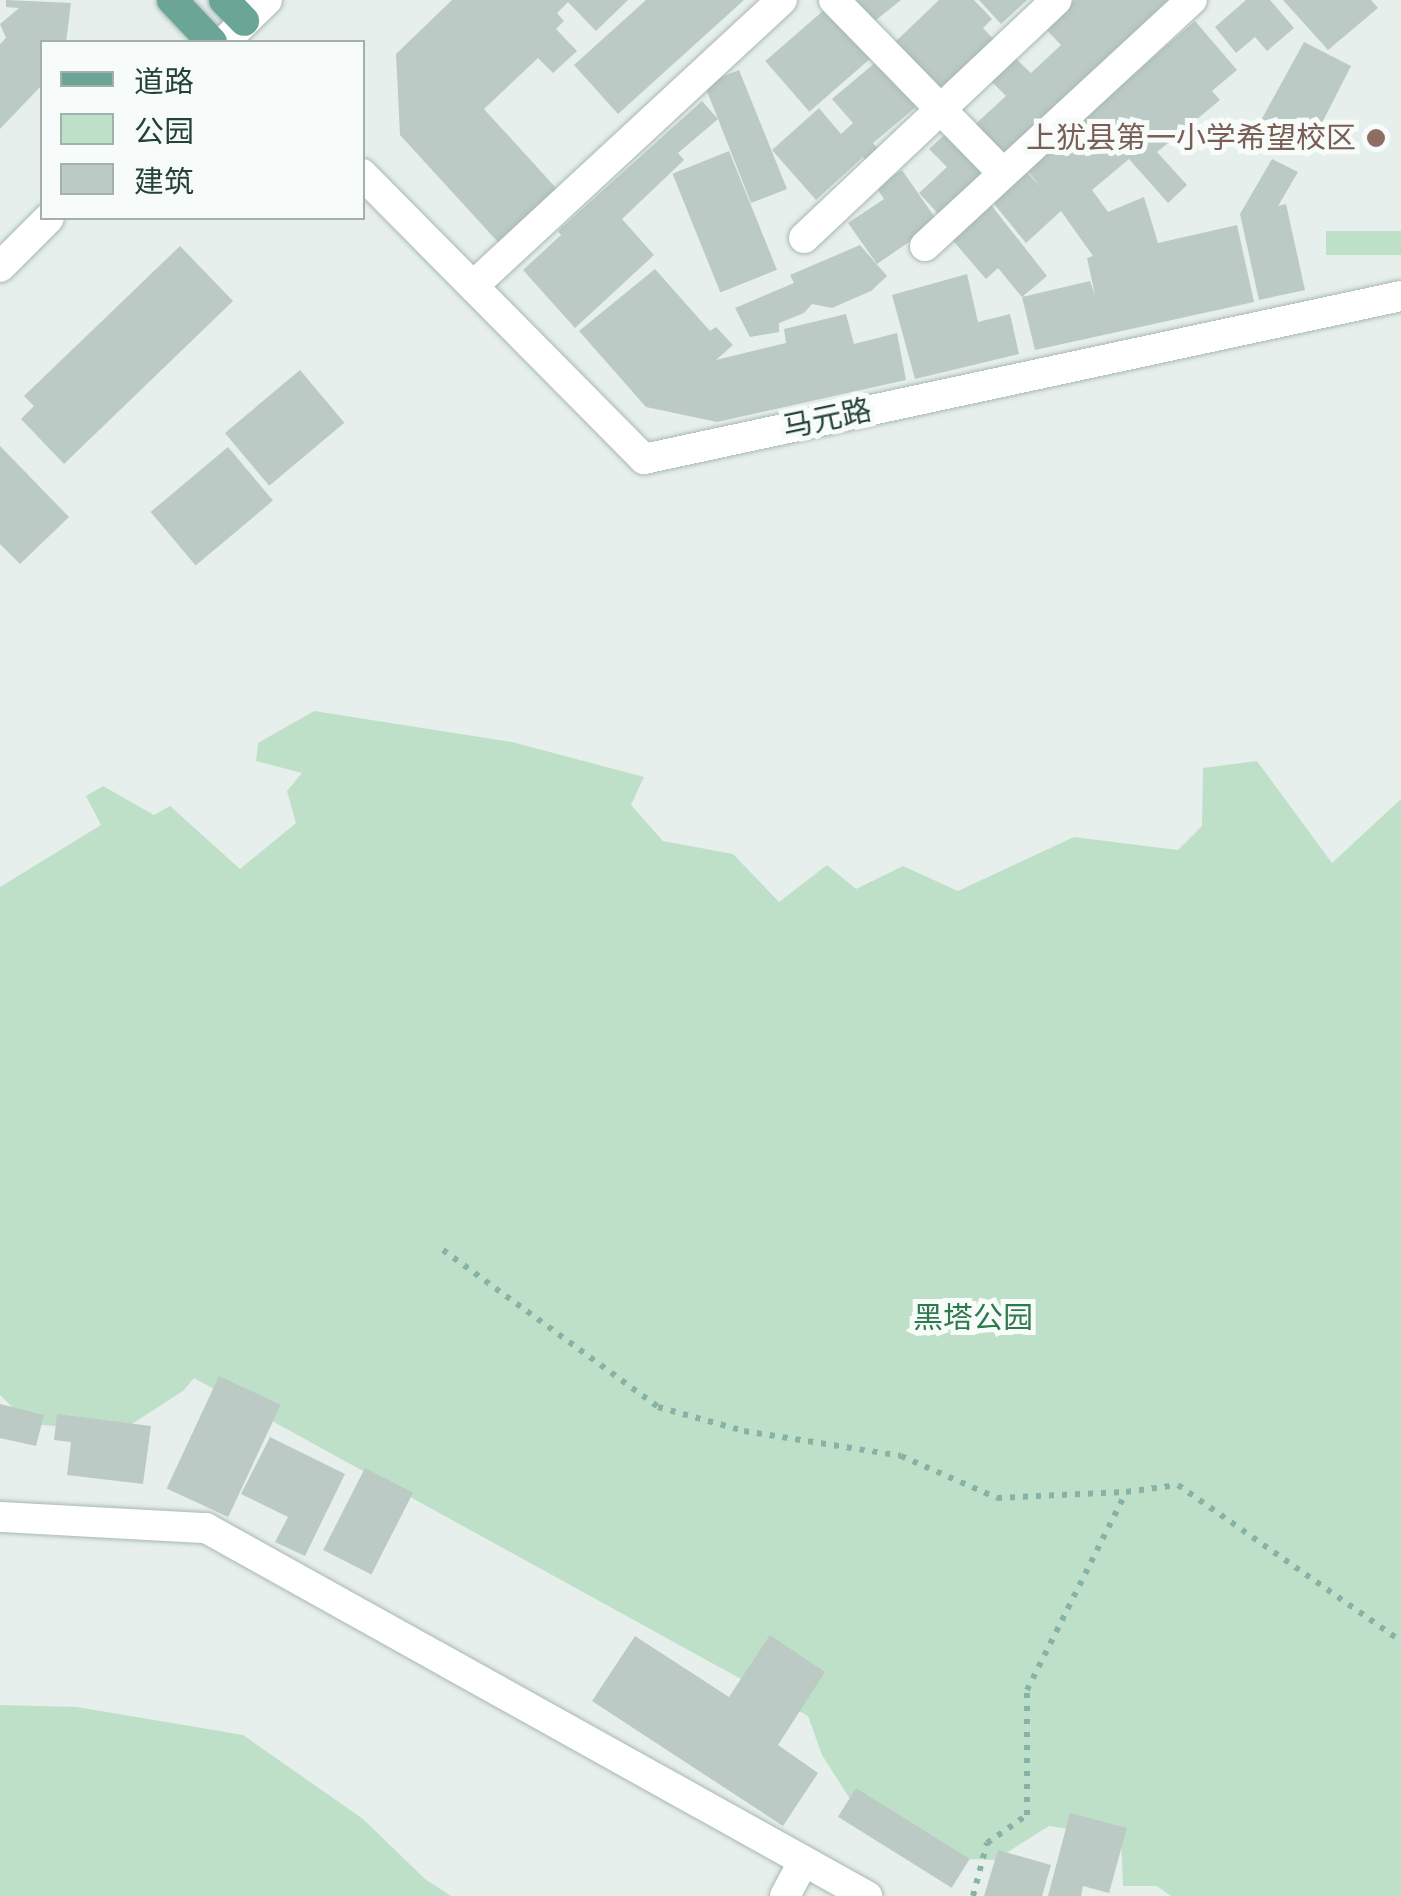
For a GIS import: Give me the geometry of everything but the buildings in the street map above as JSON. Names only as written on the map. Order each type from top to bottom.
[{"type":"main road","points":[[172,0],[227,31]]},
{"type":"street","points":[[227,31],[267,0]]},
{"type":"street","points":[[473,286],[782,0]]},
{"type":"street","points":[[834,0],[1002,172]]},
{"type":"street","points":[[804,238],[1057,0]]},
{"type":"street","points":[[925,246],[1192,0]]},
{"type":"street","name":"马元路","points":[[365,177],[644,458],[1401,296]]},
{"type":"street","points":[[0,267],[47,220]]},
{"type":"street","points":[[0,1516],[206,1528],[867,1896]]},
{"type":"street","points":[[784,1896],[803,1862]]},
{"type":"path","points":[[444,1250],[658,1407],[744,1431],[901,1456],[997,1498],[1178,1486],[1401,1641]]},
{"type":"path","points":[[973,1896],[987,1842],[1027,1815],[1027,1690],[1126,1492]]},
{"type":"green space","points":[[1326,231],[1401,231],[1401,255],[1326,255]]},
{"type":"green space","name":"黑塔公园","points":[[314,711],[512,742],[644,777],[631,805],[663,841],[733,854],[779,902],[827,865],[856,889],[903,866],[958,891],[1074,837],[1178,850],[1202,826],[1203,768],[1257,761],[1332,863],[1401,799],[1401,1896],[1171,1896],[1157,1886],[1123,1886],[1121,1837],[1049,1826],[995,1860],[939,1858],[850,1799],[822,1755],[808,1716],[194,1378],[183,1391],[121,1431],[29,1424],[0,1395],[0,887],[101,825],[86,796],[103,786],[154,815],[170,806],[240,869],[296,823],[287,791],[302,773],[256,761],[258,743]]},
{"type":"green space","points":[[0,1705],[77,1707],[243,1735],[363,1819],[425,1879],[451,1896],[0,1896]]},
{"type":"place","name":"上犹县第一小学希望校区","points":[[1376,138]]}]
